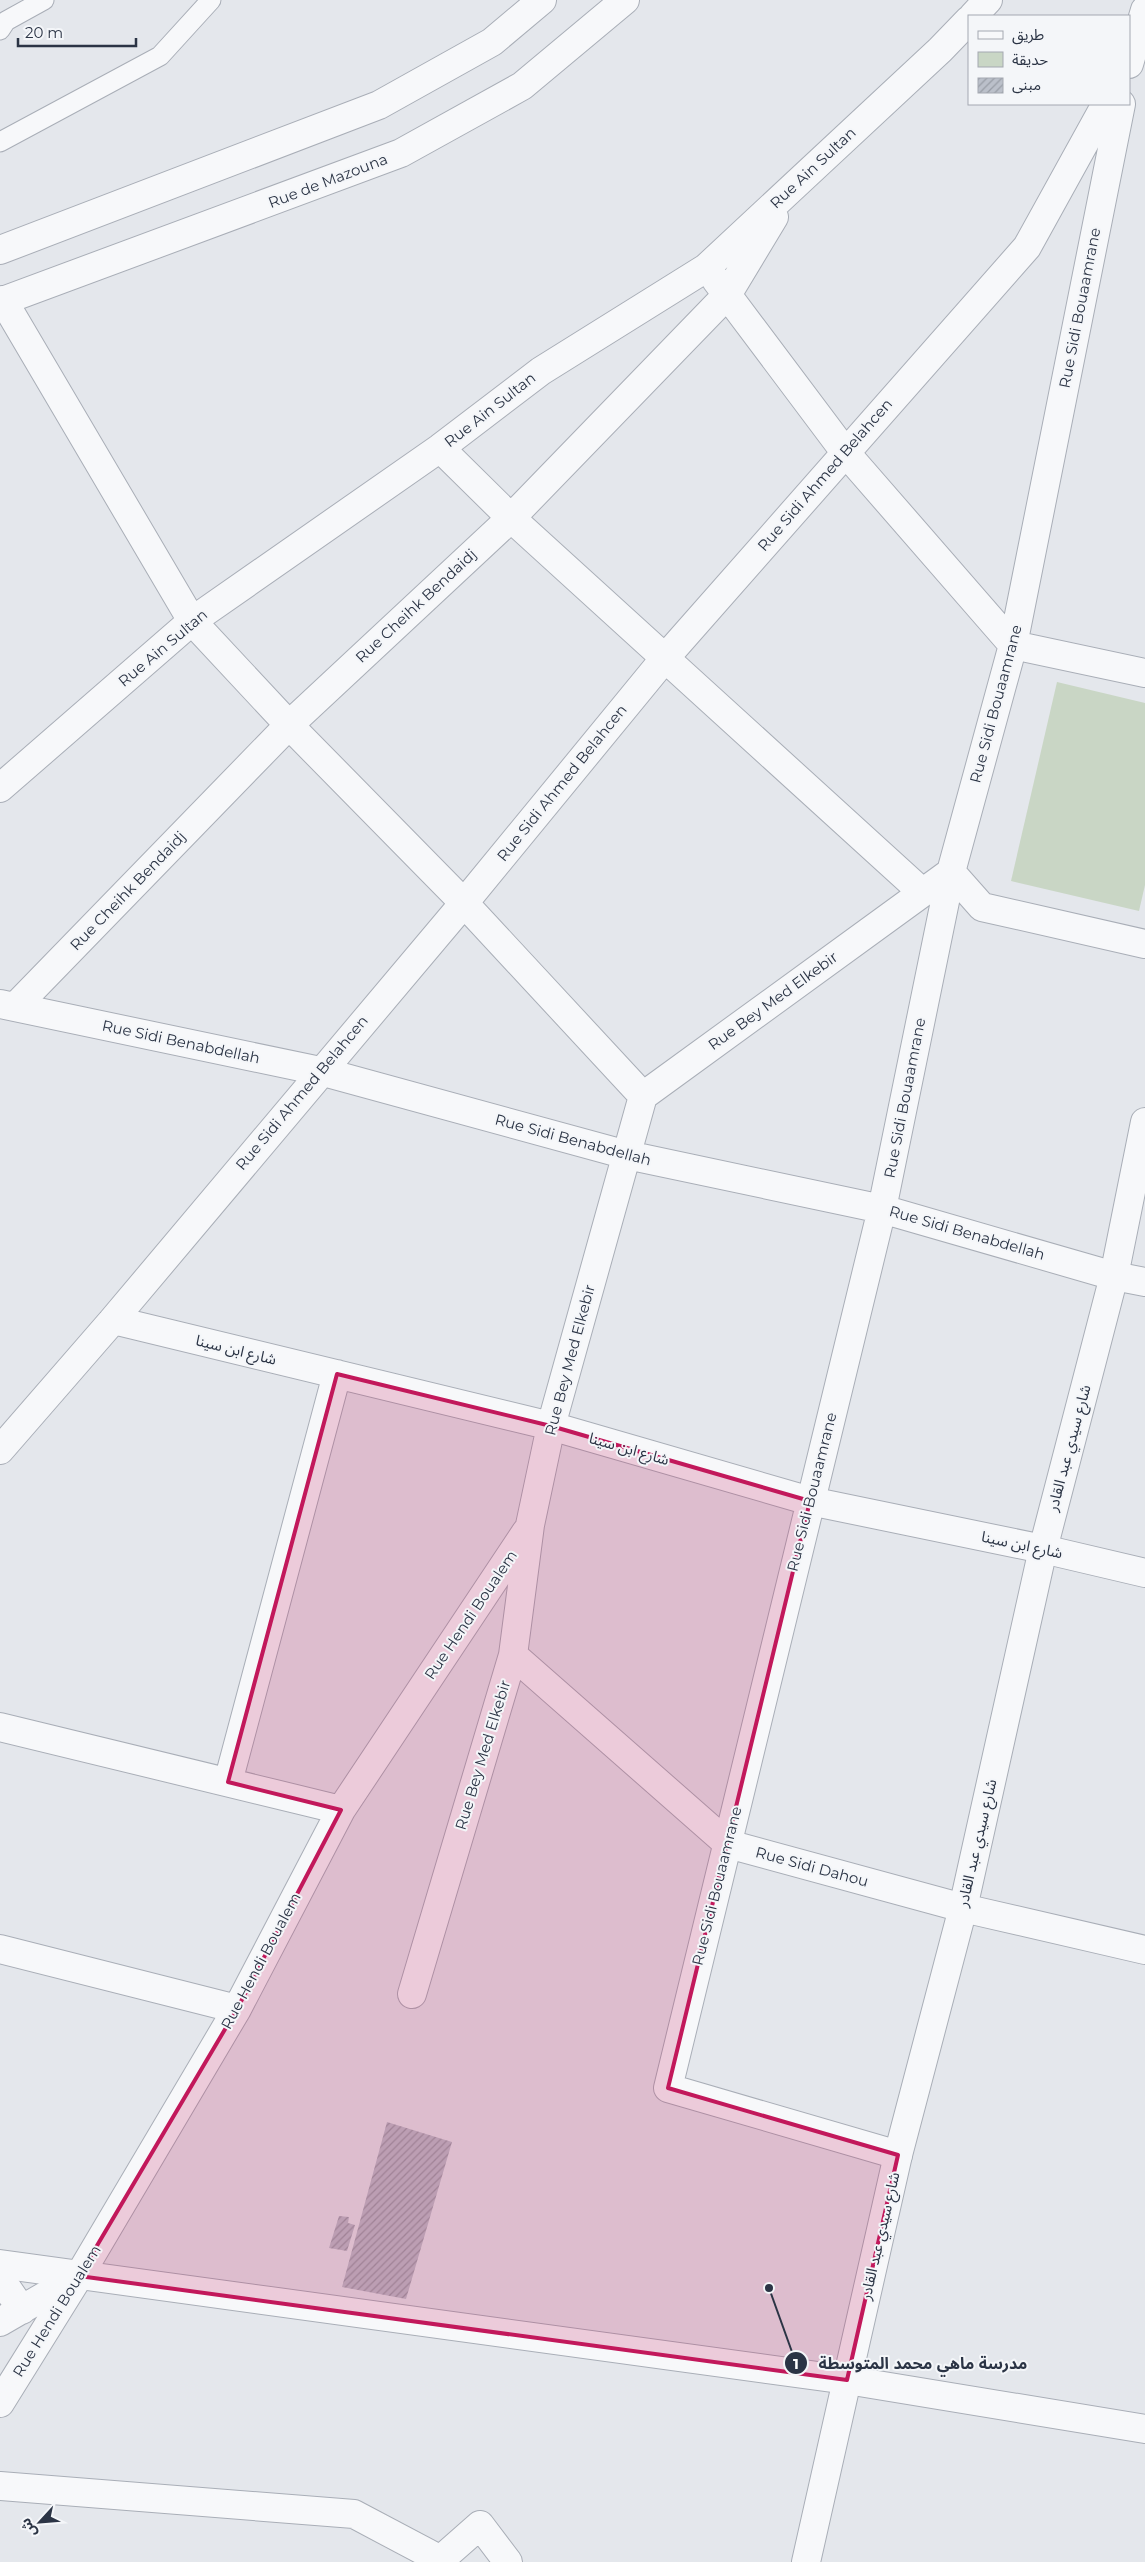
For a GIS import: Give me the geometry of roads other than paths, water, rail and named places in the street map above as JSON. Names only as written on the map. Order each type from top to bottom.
[{"type":"street","points":[[0,250],[379,105],[492,42],[542,0]]},
{"type":"street","name":"Rue de Mazouna","points":[[2,301],[401,153],[522,86],[625,0]]},
{"type":"street","points":[[974,15],[988,0]]},
{"type":"street","points":[[1130,59],[1145,10]]},
{"type":"street","name":"Rue Ain Sultan","points":[[0,788],[192,621],[440,448],[541,370],[706,268],[940,50],[968,21]]},
{"type":"street","points":[[940,50],[968,52]]},
{"type":"street","points":[[1130,62],[1145,62]]},
{"type":"street","name":"Rue Sidi Ahmed Belahcen","points":[[0,1450],[113,1320],[320,1071],[464,903],[665,658],[1027,246],[1105,105]]},
{"type":"street","name":"Rue Sidi Bouaamrane","points":[[951,872],[1013,646],[1121,105]]},
{"type":"street","name":"Rue Cheihk Bendaidj","points":[[8,1005],[289,725],[511,518],[727,295],[793,186]]},
{"type":"street","points":[[706,268],[845,452],[1013,646],[1145,673]]},
{"type":"street","points":[[2,301],[192,621],[289,725],[464,903],[643,1096]]},
{"type":"street","points":[[440,448],[511,518],[933,897],[1145,944]]},
{"type":"street","points":[[951,872],[982,907]]},
{"type":"street","name":"Rue Bey Med Elkebir","points":[[412,1994],[513,1655],[530,1526],[551,1426],[643,1096],[933,897],[951,872]]},
{"type":"street","name":"Rue Sidi Bouaamrane","points":[[898,2155],[668,2088],[882,1209],[933,897]]},
{"type":"street","name":"Rue Sidi Benabdellah","points":[[8,1005],[320,1071],[627,1155],[882,1209],[1114,1276],[1145,1282]]},
{"type":"street","name":"شارع سيدي عبد القادر","points":[[806,2562],[898,2155],[963,1908],[1043,1549],[1114,1276],[1145,1122]]},
{"type":"street","name":"شارع ابن سينا","points":[[113,1320],[551,1426],[810,1501],[1043,1549],[1145,1574]]},
{"type":"street","points":[[228,1782],[337,1374]]},
{"type":"street","name":"Rue Hendi Boualem","points":[[0,2403],[79,2276],[237,2009],[341,1810],[530,1526]]},
{"type":"street","name":"Rue Sidi Dahou","points":[[513,1655],[728,1844],[963,1908],[1145,1950]]},
{"type":"street","points":[[0,1727],[341,1810]]},
{"type":"street","points":[[0,1949],[237,2009]]},
{"type":"street","points":[[0,2264],[847,2380],[1145,2429]]},
{"type":"street","points":[[0,2278],[11,2316],[79,2276]]},
{"type":"street","points":[[0,2486],[354,2514],[439,2560],[480,2526],[508,2562]]},
{"type":"lane","points":[[0,30],[6,21],[44,0]]},
{"type":"lane","points":[[0,142],[160,56],[211,0]]},
{"type":"place","name":"مدرسة ماهي محمد المتوسطة","points":[[769,2288]]}]
